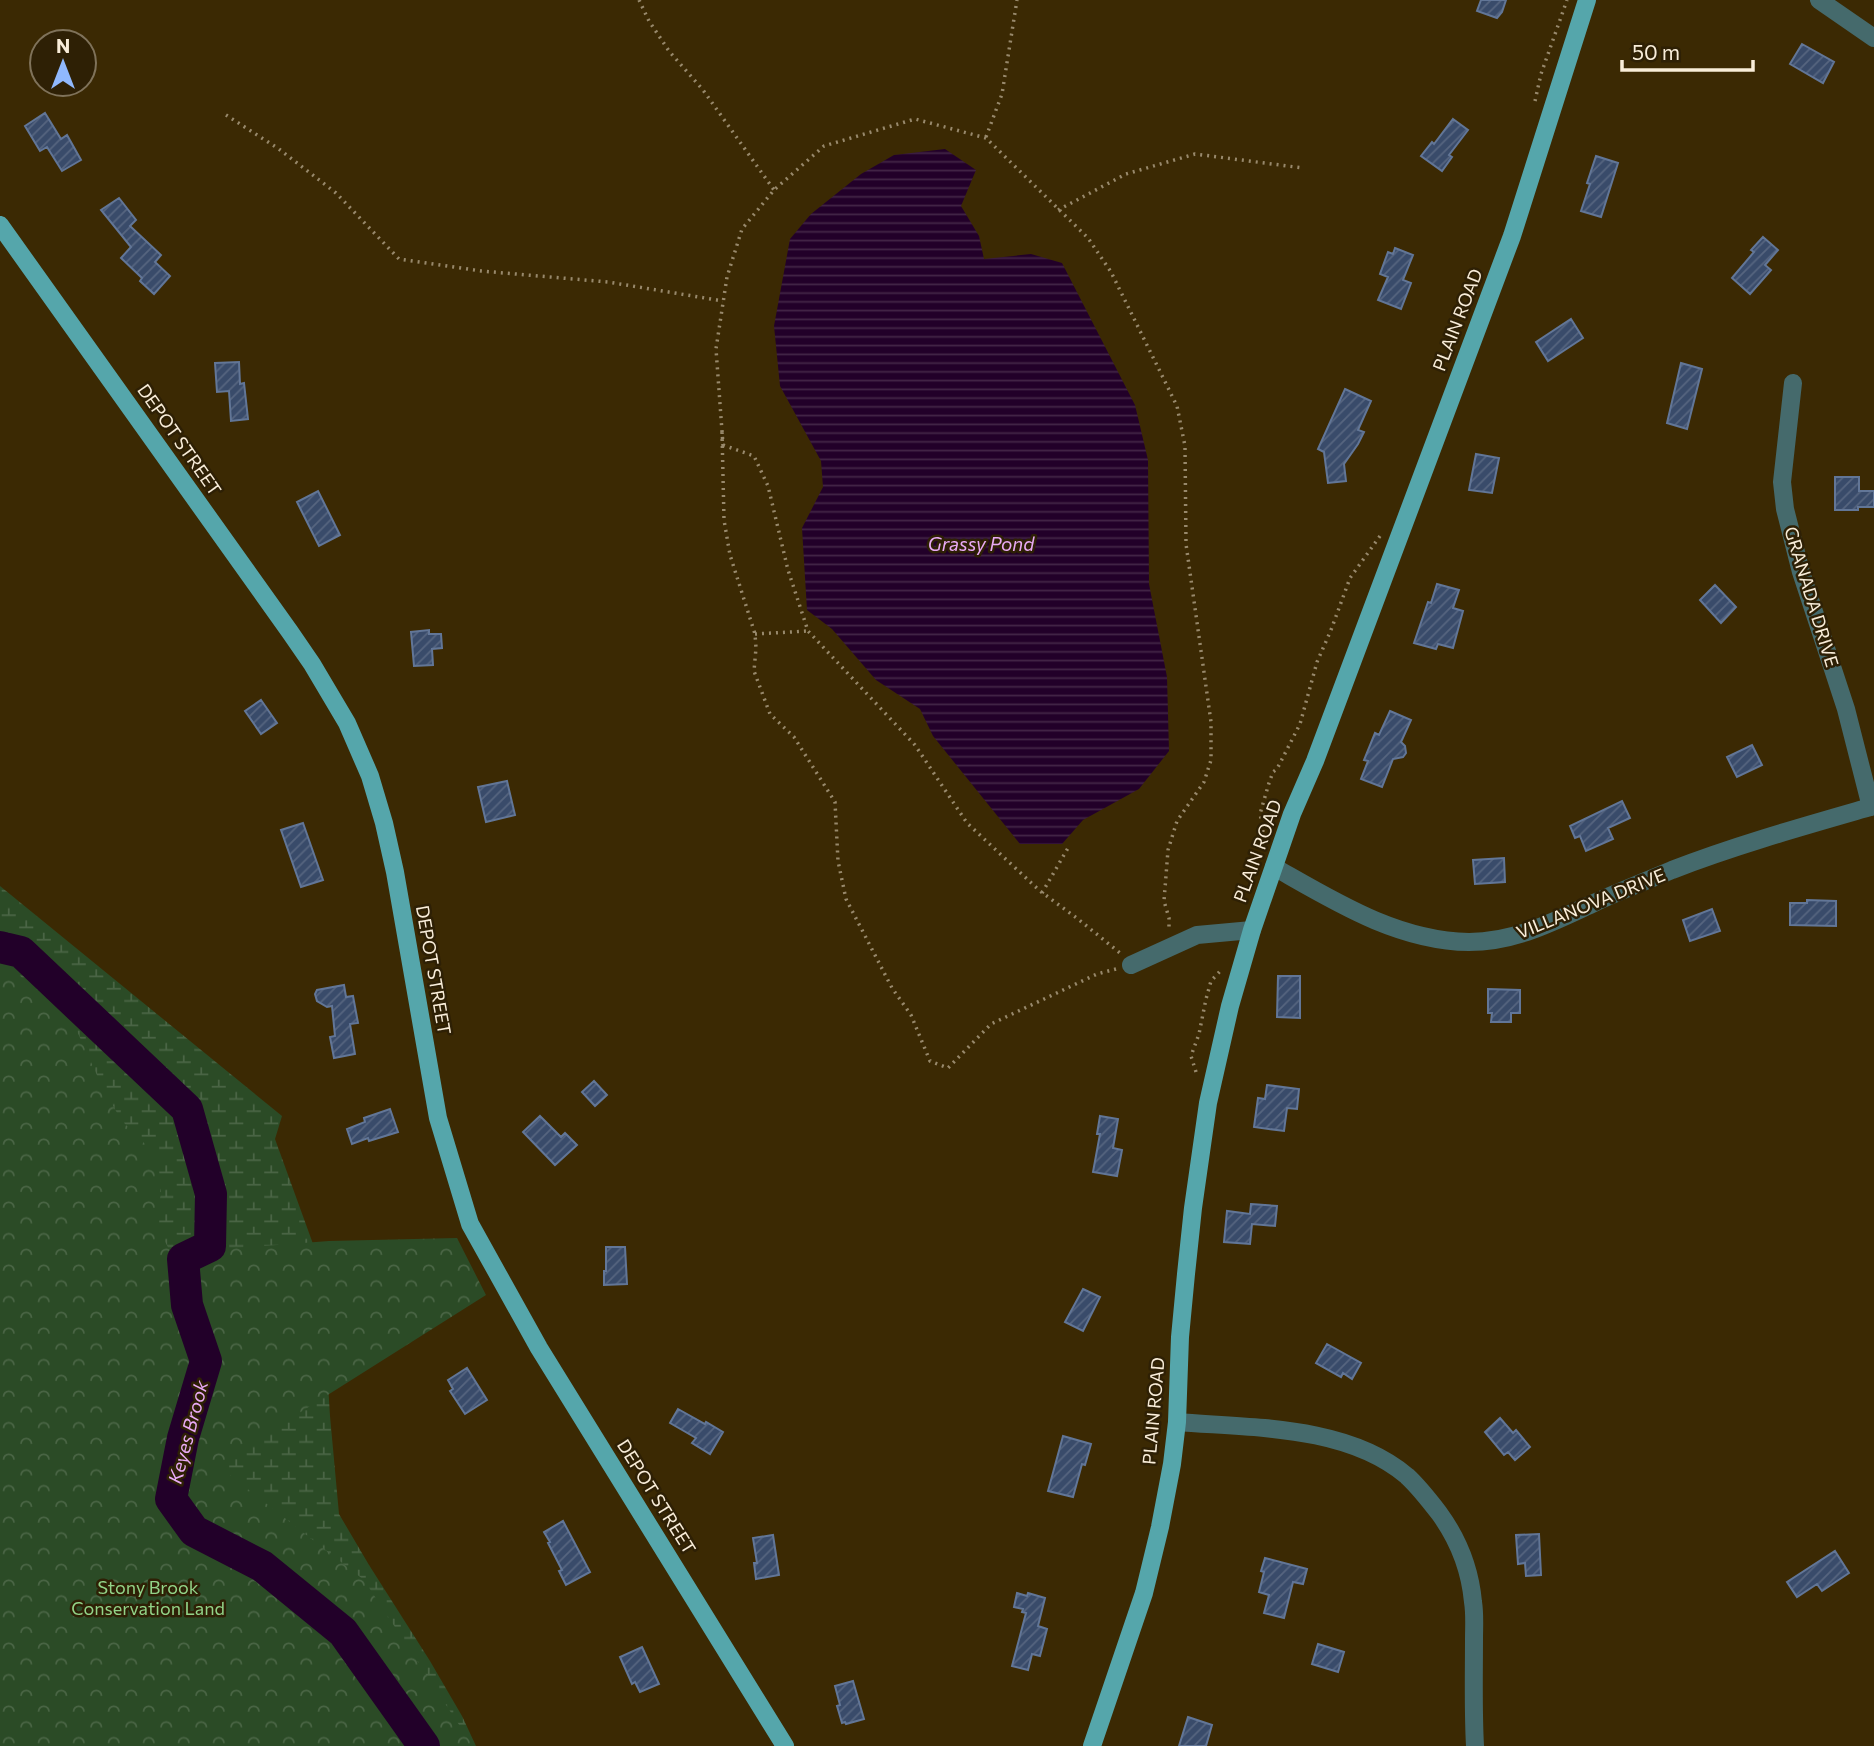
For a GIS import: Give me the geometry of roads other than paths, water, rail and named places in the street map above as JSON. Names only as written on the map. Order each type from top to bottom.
[{"type":"main road","name":"PLAIN ROAD","points":[[1092,1746],[1144,1593],[1172,1464],[1177,1422],[1180,1336],[1193,1208],[1208,1103],[1230,1006],[1252,930],[1292,814],[1512,236],[1587,0]]},
{"type":"main road","name":"DEPOT STREET","points":[[0,225],[290,632],[347,723],[370,776],[384,823],[438,1118],[470,1224],[539,1348],[785,1746]]},
{"type":"street","points":[[1819,0],[1874,38]]},
{"type":"street","name":"GRANADA DRIVE","points":[[1793,383],[1782,482],[1785,509],[1801,572],[1846,709],[1872,806]]},
{"type":"street","name":"VILLANOVA DRIVE","points":[[1273,867],[1365,917],[1388,926],[1441,939],[1468,942],[1495,940],[1550,925],[1595,902],[1679,868],[1872,806]]},
{"type":"street","points":[[1131,965],[1196,935],[1252,930]]},
{"type":"street","points":[[1177,1422],[1255,1428],[1327,1438],[1383,1460],[1407,1476],[1448,1526],[1461,1552],[1469,1577],[1474,1603],[1475,1746]]},
{"type":"water","name":"Grassy Pond","points":[[945,149],[976,170],[961,206],[979,236],[984,259],[1031,254],[1062,263],[1135,405],[1148,460],[1149,584],[1167,677],[1169,751],[1139,789],[1083,820],[1062,844],[1020,844],[933,736],[920,709],[876,680],[832,629],[807,610],[802,528],[823,487],[821,461],[780,386],[774,326],[790,239],[811,214],[861,174],[894,155]]},
{"type":"waterway","name":"Keyes Brook","points":[[0,947],[21,952],[187,1109],[211,1194],[210,1246],[183,1259],[187,1305],[206,1361],[183,1438],[171,1499],[194,1531],[262,1566],[343,1632],[424,1746]]},
{"type":"park label","name":"Stony Brook Conservation Land","points":[[148,1598]]}]
